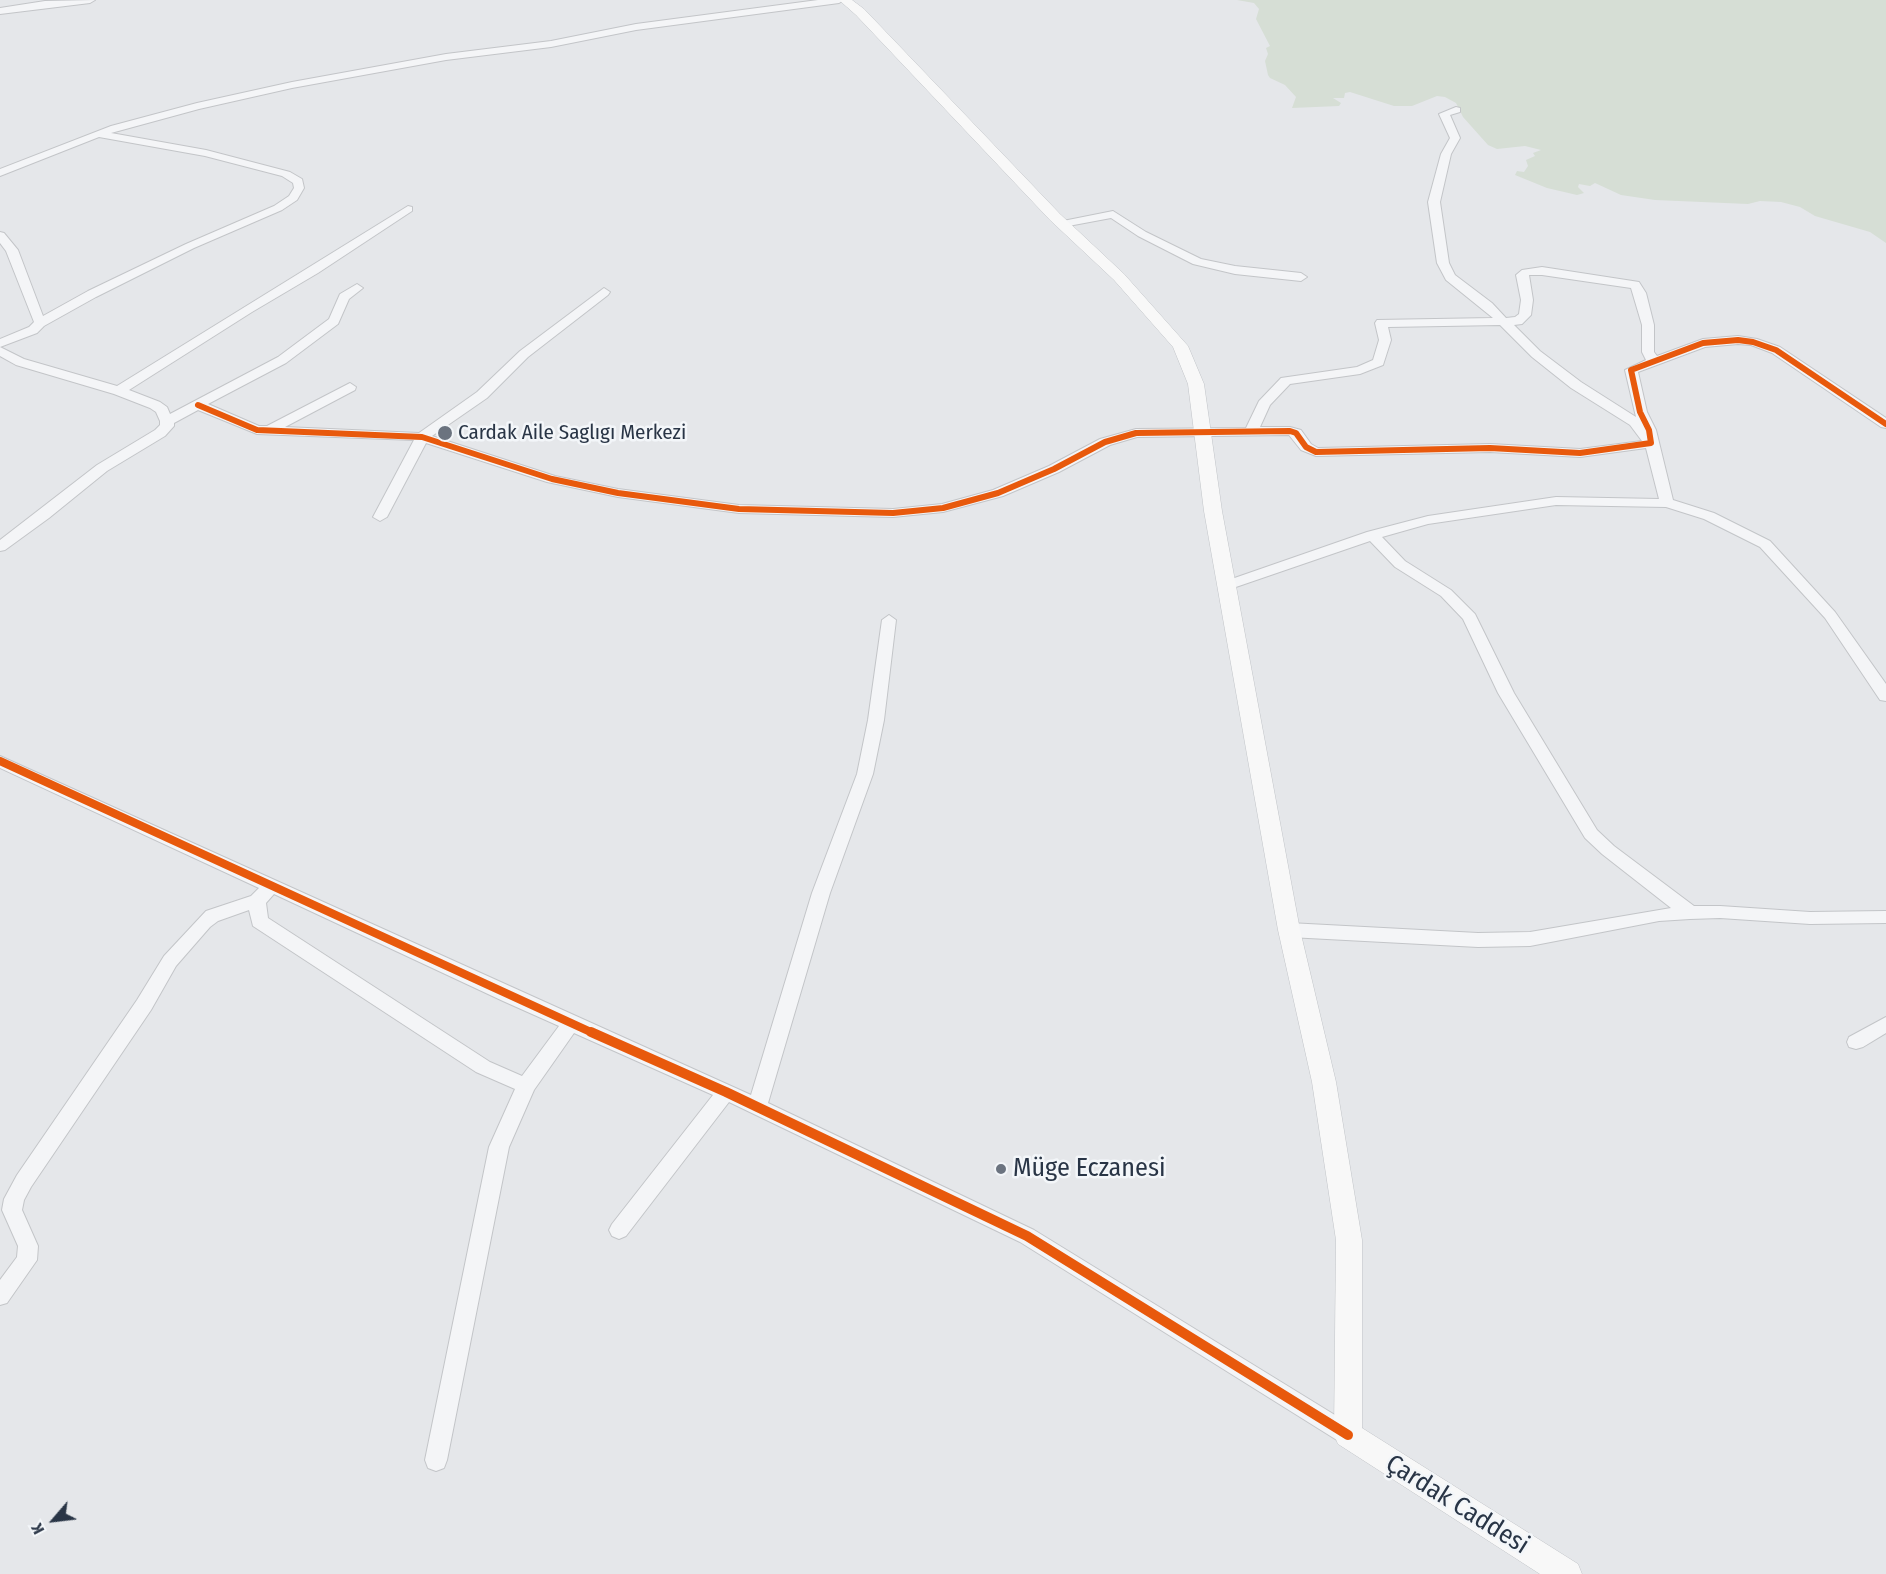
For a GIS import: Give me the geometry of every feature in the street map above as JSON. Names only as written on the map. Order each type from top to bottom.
[{"type":"main road","points":[[845,0],[869,21],[1063,224],[1119,277],[1180,346],[1196,384],[1228,585],[1289,930],[1324,1082],[1349,1240],[1348,1435]]},
{"type":"main road","name":"Çardak Caddesi","points":[[1348,1435],[1567,1574]]},
{"type":"street","points":[[0,11],[90,0]]},
{"type":"street","points":[[0,173],[98,134],[240,96],[415,62],[551,44],[636,27],[839,0]]},
{"type":"street","points":[[1456,110],[1444,114],[1455,138],[1446,154],[1434,202],[1443,262],[1450,277],[1470,290],[1536,354],[1576,385],[1635,422],[1651,443]]},
{"type":"street","points":[[0,344],[33,330],[40,323],[92,294],[190,246],[278,208],[293,198],[299,188],[298,181],[286,174],[206,153],[98,134]]},
{"type":"street","points":[[119,391],[248,309],[314,271],[408,209]]},
{"type":"street","points":[[1063,224],[1113,214],[1142,234],[1197,262],[1235,270],[1301,277]]},
{"type":"street","points":[[0,235],[12,250],[40,323]]},
{"type":"street","points":[[1251,432],[1264,404],[1286,381],[1360,370],[1379,362],[1385,340],[1381,322],[1504,323],[1518,321],[1525,315],[1527,300],[1522,275],[1526,272],[1542,271],[1635,285],[1640,292],[1648,325],[1648,352],[1654,362]]},
{"type":"street","points":[[167,421],[282,360],[334,321],[344,297],[357,288]]},
{"type":"street","points":[[380,517],[422,437],[482,394],[524,354],[604,292]]},
{"type":"street","points":[[1667,503],[1649,430],[1640,412],[1631,370],[1703,343],[1738,340],[1753,342],[1776,350],[1886,424]]},
{"type":"street","points":[[0,351],[20,362],[119,391],[162,410],[167,421],[167,426],[160,433],[102,468],[0,547]]},
{"type":"street","points":[[268,431],[351,387]]},
{"type":"street","points":[[198,405],[257,430],[422,437],[552,479],[618,493],[739,508],[893,513],[944,508],[998,493],[1054,469],[1121,435],[1153,432],[1296,433],[1306,447],[1316,452],[1490,448],[1580,453],[1606,452],[1651,443]]},
{"type":"street","points":[[1228,585],[1372,535],[1428,520],[1556,501],[1667,503],[1709,516],[1765,544],[1830,615],[1886,696]]},
{"type":"street","points":[[1372,535],[1400,564],[1446,593],[1470,617],[1506,693],[1591,834],[1608,850],[1690,913]]},
{"type":"street","points":[[757,1106],[825,883],[865,774],[876,720],[889,620]]},
{"type":"street","points":[[0,761],[757,1106],[1027,1236],[1348,1435]]},
{"type":"street","points":[[0,1296],[27,1260],[28,1246],[12,1210],[14,1199],[24,1181],[144,1005],[170,961],[212,916],[256,901],[272,885]]},
{"type":"street","points":[[256,901],[259,921],[483,1067],[526,1086]]},
{"type":"street","points":[[1289,930],[1478,940],[1530,939],[1659,915],[1690,913],[1720,912],[1810,918],[1886,917]]},
{"type":"street","points":[[436,1460],[499,1147],[526,1086],[571,1023]]},
{"type":"street","points":[[1856,1042],[1886,1024]]},
{"type":"street","points":[[619,1230],[726,1092]]},
{"type":"shaded area","points":[[1237,0],[1886,0],[1886,243],[1870,232],[1815,216],[1800,207],[1781,202],[1760,201],[1748,204],[1655,200],[1621,195],[1595,183],[1590,186],[1579,184],[1578,187],[1584,193],[1577,195],[1547,188],[1515,175],[1517,171],[1524,172],[1528,166],[1526,160],[1535,156],[1533,153],[1541,150],[1525,146],[1497,149],[1488,145],[1463,117],[1456,103],[1445,97],[1437,96],[1412,106],[1394,106],[1350,92],[1345,93],[1344,98],[1333,98],[1341,103],[1339,106],[1292,108],[1296,97],[1285,85],[1268,75],[1265,61],[1268,54],[1266,48],[1270,46],[1256,19],[1259,9],[1254,3]]},
{"type":"cycle path","points":[[198,405],[257,430],[422,437],[552,479],[618,493],[739,509],[893,513],[943,508],[998,493],[1054,469],[1105,442],[1136,433],[1290,431],[1296,433],[1306,447],[1316,452],[1490,448],[1580,453],[1651,443],[1649,430],[1640,412],[1631,370],[1703,343],[1738,340],[1753,342],[1776,350],[1886,424]]},
{"type":"cycle path","points":[[0,761],[510,996],[726,1092],[1027,1236],[1348,1435]]},
{"type":"place","name":"Cardak Aile Saglıgı Merkezi","points":[[445,433]]},
{"type":"place","name":"Müge Eczanesi","points":[[1001,1169]]}]
